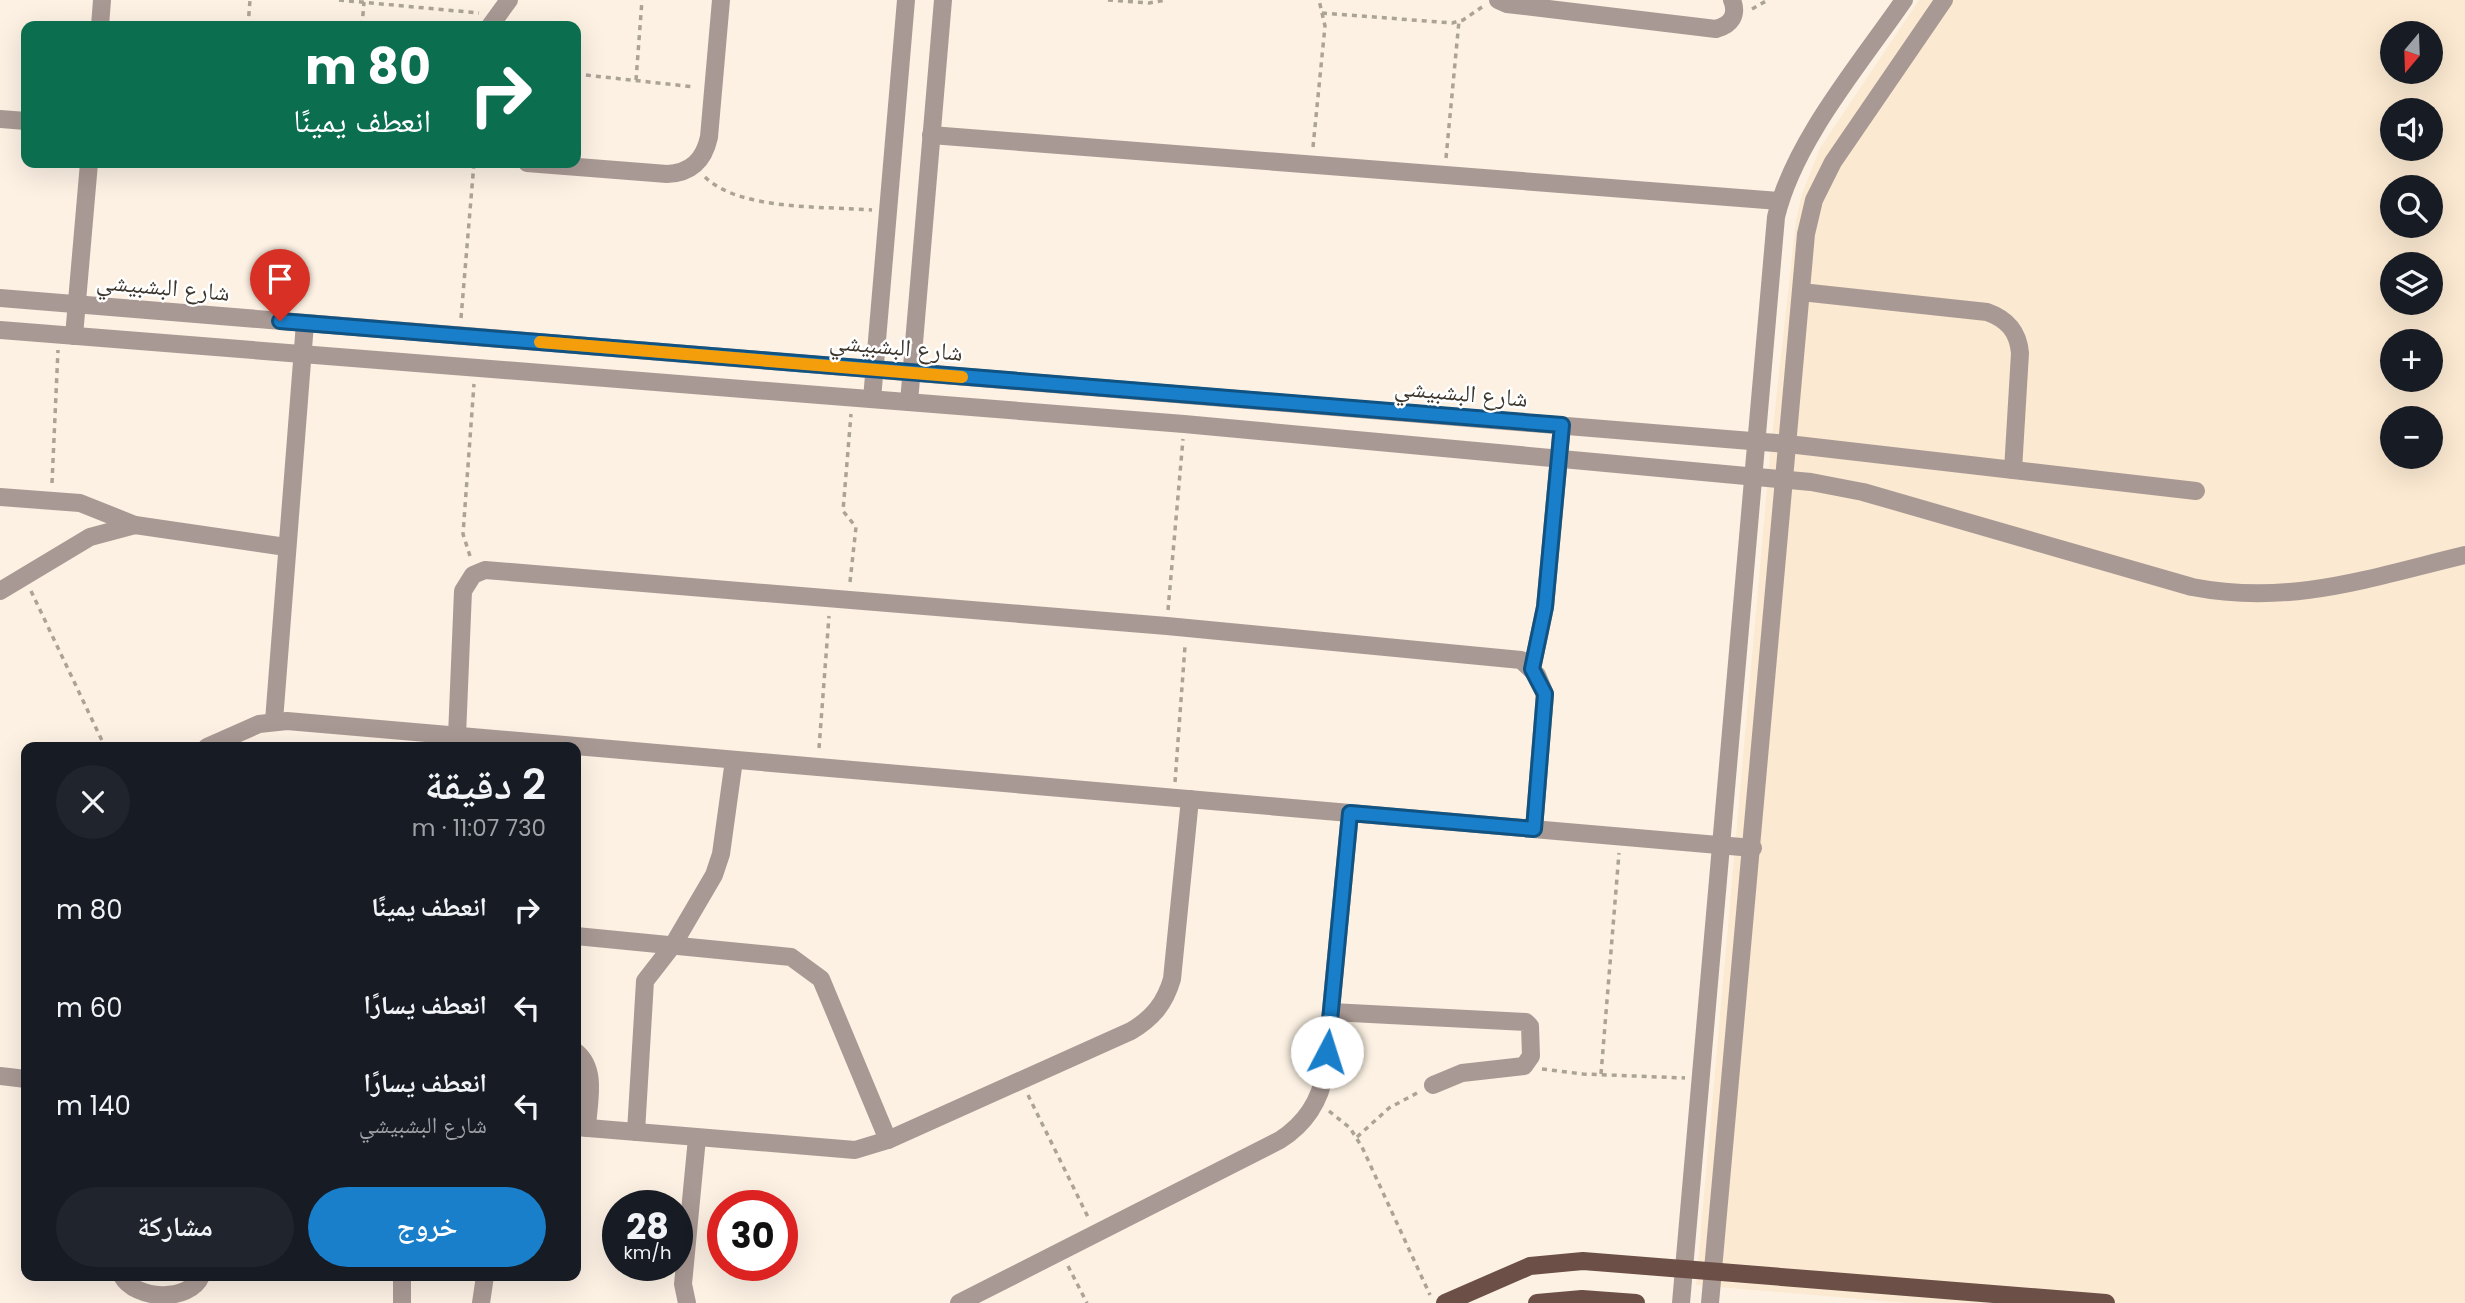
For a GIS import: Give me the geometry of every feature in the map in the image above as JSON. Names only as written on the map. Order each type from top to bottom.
[{"type":"main road","points":[[1445,1303],[1514,1272],[1548,1263],[1583,1261],[2106,1303]]},
{"type":"main road","points":[[1537,1303],[1582,1298],[1636,1303]]},
{"type":"street","points":[[100,21],[102,0]]},
{"type":"street","points":[[581,167],[678,174],[696,164],[707,147],[721,0]]},
{"type":"street","points":[[872,399],[906,0]]},
{"type":"street","points":[[909,402],[943,0]]},
{"type":"street","points":[[1498,0],[1507,4],[1716,29],[1729,24],[1733,18],[1732,0]]},
{"type":"street","points":[[1681,1303],[1773,233],[1780,201],[1805,145],[1904,0]]},
{"type":"street","points":[[1710,1303],[1810,217],[1822,181],[1944,0]]},
{"type":"street","points":[[0,119],[21,121]]},
{"type":"street","points":[[932,135],[1780,201]]},
{"type":"street","points":[[66,335],[77,304],[89,168]]},
{"type":"street","points":[[1801,292],[1987,312],[2006,321],[2017,337],[2020,353],[2013,470]]},
{"type":"street","name":"شارع البشبيشي","points":[[0,298],[1755,441],[2196,491]]},
{"type":"street","points":[[274,721],[305,323]]},
{"type":"street","points":[[0,330],[1184,424],[1784,480],[1863,492],[2168,581],[2228,593],[2265,596],[2314,592],[2465,555]]},
{"type":"street","points":[[1532,669],[1545,607],[1562,425]]},
{"type":"street","points":[[0,497],[80,503],[135,525],[286,547]]},
{"type":"street","points":[[0,591],[90,537],[135,525]]},
{"type":"street","points":[[457,736],[463,591],[473,575],[485,570],[1186,627],[1514,658],[1532,669],[1545,694],[1534,829]]},
{"type":"street","points":[[217,742],[251,726],[274,721],[407,739],[457,736],[526,742]]},
{"type":"street","points":[[581,747],[1753,848]]},
{"type":"street","points":[[636,1132],[645,981],[673,945],[704,895],[721,854],[734,760]]},
{"type":"street","points":[[581,1059],[589,1069],[581,1128],[843,1151],[866,1148],[888,1140],[1131,1031],[1153,1016],[1162,1005],[1172,979],[1182,799]]},
{"type":"street","points":[[959,1303],[1280,1140],[1300,1125],[1315,1104],[1325,1072],[1350,813]]},
{"type":"street","points":[[581,936],[791,957],[815,972],[821,979],[888,1140]]},
{"type":"street","points":[[1331,1012],[1526,1023],[1531,1028],[1531,1056],[1520,1069],[1462,1073],[1433,1085]]},
{"type":"street","points":[[0,1076],[21,1078]]},
{"type":"street","points":[[687,1303],[683,1283],[697,1138]]},
{"type":"street","points":[[127,1281],[136,1290],[178,1296],[191,1290],[197,1281]]},
{"type":"street","points":[[402,1281],[402,1303]]},
{"type":"street","points":[[481,1303],[484,1281]]},
{"type":"path","points":[[248,21],[250,0]]},
{"type":"path","points":[[339,0],[499,14]]},
{"type":"path","points":[[636,80],[642,0]]},
{"type":"path","points":[[1108,0],[1149,3],[1166,0]]},
{"type":"path","points":[[1312,164],[1325,26],[1319,0]]},
{"type":"path","points":[[1322,13],[1452,23],[1474,14],[1488,0]]},
{"type":"path","points":[[362,21],[364,2]]},
{"type":"path","points":[[1445,175],[1459,21]]},
{"type":"path","points":[[581,74],[713,89]]},
{"type":"path","points":[[696,164],[713,184],[746,200],[888,211]]},
{"type":"path","points":[[459,336],[474,168]]},
{"type":"path","points":[[51,501],[66,335]]},
{"type":"path","points":[[475,368],[463,534],[469,554],[485,570]]},
{"type":"path","points":[[849,598],[856,527],[842,511],[852,398]]},
{"type":"path","points":[[1167,626],[1184,424]]},
{"type":"path","points":[[24,576],[103,742]]},
{"type":"path","points":[[817,767],[831,597]]},
{"type":"path","points":[[1182,799],[1186,627]]},
{"type":"path","points":[[1601,1074],[1620,836]]},
{"type":"path","points":[[1527,1063],[1546,1070],[1700,1078]]},
{"type":"path","points":[[1021,1080],[1096,1234]]},
{"type":"path","points":[[1357,1137],[1389,1108],[1433,1085]]},
{"type":"path","points":[[1315,1104],[1340,1118],[1357,1137],[1433,1303]]},
{"type":"path","points":[[1061,1251],[1087,1303]]},
{"type":"shaded area","points":[[1919,0],[2465,0],[2465,1303],[1908,1303],[1696,1285],[1770,455],[1796,220],[1802,194],[1820,148]]},
{"type":"slow traffic","points":[[540,342],[962,377]]},
{"type":"route","points":[[280,321],[1562,425],[1545,607],[1532,669],[1541,681],[1545,694],[1534,829],[1350,813],[1327,1052]]}]
